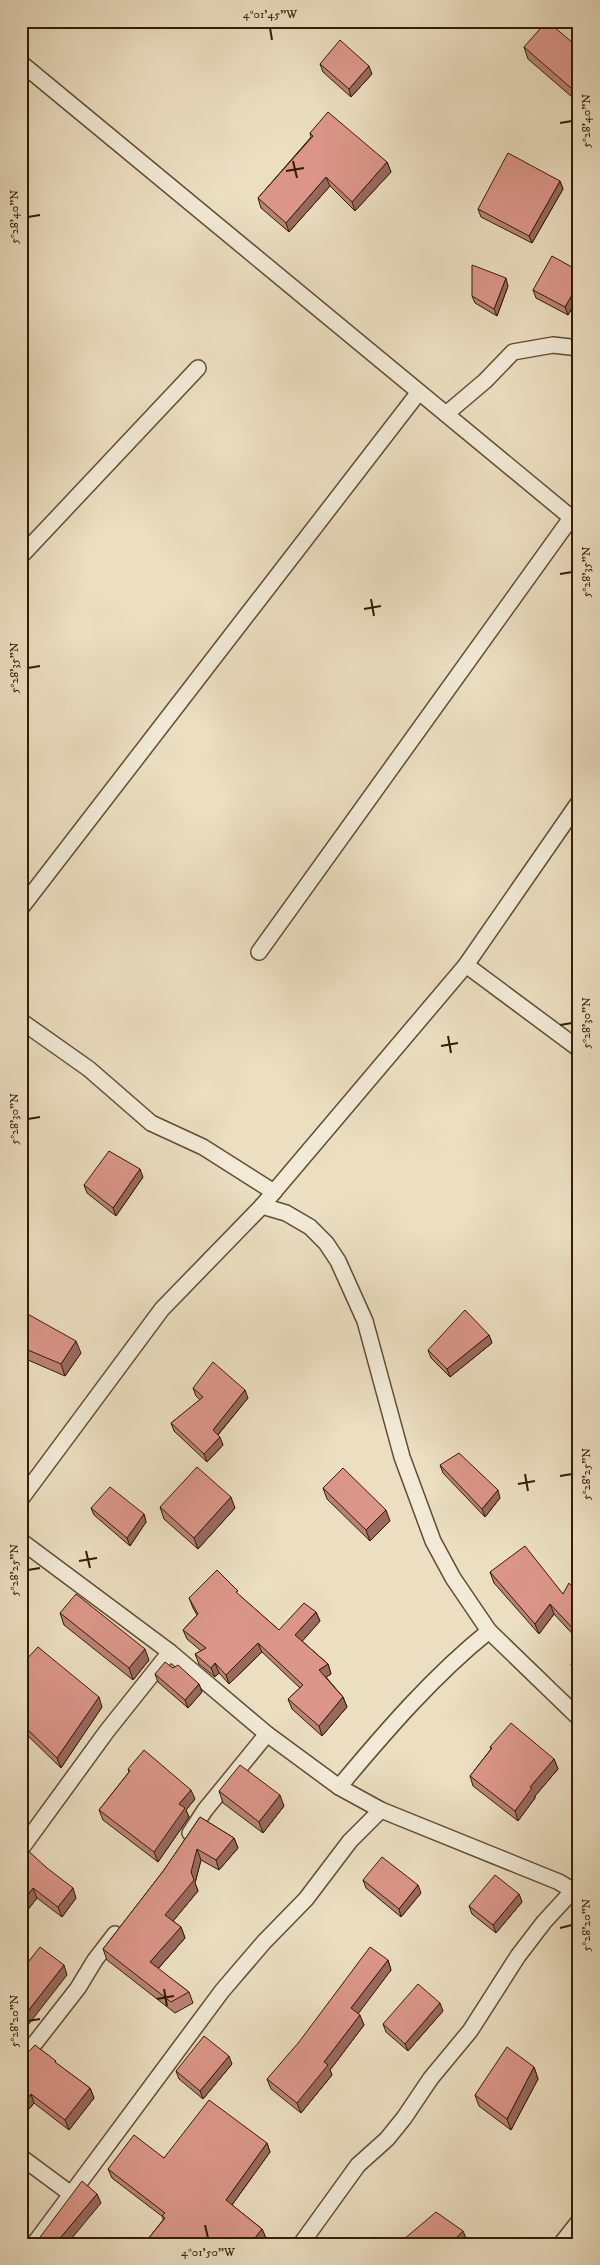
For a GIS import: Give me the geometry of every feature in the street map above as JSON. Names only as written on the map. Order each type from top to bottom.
[{"type":"street","points":[[21,63],[575,521],[259,952]]},
{"type":"street","points":[[446,414],[485,381],[513,352],[553,345],[579,348]]},
{"type":"street","points":[[21,556],[198,368]]},
{"type":"street","points":[[21,908],[419,392]]},
{"type":"street","points":[[21,1499],[162,1309],[262,1206],[466,965],[573,820],[579,802]]},
{"type":"street","points":[[466,965],[579,1049]]},
{"type":"street","points":[[21,1021],[89,1069],[151,1123],[203,1147],[274,1192]]},
{"type":"street","points":[[262,1206],[286,1214],[310,1227],[326,1242],[338,1261],[365,1321],[402,1457],[434,1541],[469,1604],[489,1631],[579,1718]]},
{"type":"street","points":[[21,1541],[170,1652],[267,1734],[339,1787],[381,1810],[559,1882],[576,1887],[544,1922],[518,1956],[470,2031],[431,2078],[404,2118],[387,2139],[358,2165],[301,2244]]},
{"type":"street","points":[[339,1787],[385,1733],[459,1655],[489,1631]]},
{"type":"street","points":[[21,1849],[107,1731],[170,1652]]},
{"type":"street","points":[[182,1845],[205,1810],[267,1734]]},
{"type":"street","points":[[34,2244],[222,1991],[264,1942],[306,1899],[350,1842],[381,1810]]},
{"type":"street","points":[[21,2062],[125,1922]]},
{"type":"street","points":[[21,2157],[72,2194]]},
{"type":"street","points":[[561,2244],[579,2221]]},
{"type":"building","points":[[547,21],[579,48],[579,95],[524,47]]},
{"type":"building","points":[[340,40],[369,66],[349,89],[320,64]]},
{"type":"building","points":[[328,112],[387,162],[352,202],[326,177],[286,223],[258,198],[313,136],[310,133]]},
{"type":"building","points":[[508,153],[560,181],[529,236],[478,209]]},
{"type":"building","points":[[552,256],[579,271],[579,283],[565,307],[533,290]]},
{"type":"building","points":[[472,265],[506,278],[494,309],[472,296]]},
{"type":"building","points":[[109,1151],[140,1169],[113,1208],[84,1185]]},
{"type":"building","points":[[465,1310],[489,1335],[447,1369],[428,1350]]},
{"type":"building","points":[[24,1312],[76,1341],[61,1364],[21,1347],[21,1315]]},
{"type":"building","points":[[213,1362],[245,1390],[213,1430],[220,1437],[204,1454],[171,1423],[203,1397],[193,1388]]},
{"type":"building","points":[[459,1453],[498,1490],[482,1509],[440,1465]]},
{"type":"building","points":[[579,1456],[579,1468],[573,1461]]},
{"type":"building","points":[[197,1467],[231,1497],[194,1538],[160,1507]]},
{"type":"building","points":[[343,1468],[386,1510],[366,1530],[323,1488]]},
{"type":"building","points":[[110,1487],[144,1514],[127,1538],[91,1508]]},
{"type":"building","points":[[525,1546],[563,1594],[569,1583],[579,1594],[579,1635],[550,1604],[535,1624],[490,1572]]},
{"type":"building","points":[[217,1570],[238,1591],[236,1592],[279,1630],[304,1603],[316,1612],[295,1635],[328,1664],[319,1670],[343,1697],[319,1726],[288,1699],[303,1685],[258,1643],[226,1675],[215,1663],[211,1668],[195,1654],[206,1648],[183,1630],[198,1614],[189,1598]]},
{"type":"building","points":[[76,1594],[145,1649],[129,1668],[60,1613]]},
{"type":"building","points":[[38,1647],[99,1697],[57,1758],[21,1723],[21,1665]]},
{"type":"building","points":[[579,1657],[579,1673],[571,1664]]},
{"type":"building","points":[[165,1662],[173,1668],[178,1665],[199,1684],[185,1700],[155,1674]]},
{"type":"building","points":[[511,1723],[554,1759],[530,1787],[532,1788],[515,1811],[470,1776],[492,1748],[490,1747]]},
{"type":"building","points":[[144,1750],[191,1790],[179,1804],[185,1808],[154,1852],[99,1810]]},
{"type":"building","points":[[240,1765],[280,1795],[259,1822],[219,1791]]},
{"type":"building","points":[[200,1817],[234,1838],[216,1860],[197,1849],[191,1872],[194,1880],[165,1915],[181,1927],[150,1962],[189,1992],[171,2002],[103,1949],[164,1870]]},
{"type":"building","points":[[24,1847],[73,1888],[58,1907],[33,1888],[21,1904],[21,1851]]},
{"type":"building","points":[[382,1857],[418,1885],[399,1909],[363,1880]]},
{"type":"building","points":[[495,1875],[519,1894],[493,1925],[469,1906]]},
{"type":"building","points":[[40,1947],[64,1965],[21,2020],[21,1971]]},
{"type":"building","points":[[370,1947],[388,1960],[351,2008],[360,2015],[324,2062],[328,2065],[297,2103],[267,2079],[299,2042]]},
{"type":"building","points":[[418,1984],[440,2003],[405,2044],[383,2024]]},
{"type":"building","points":[[204,2036],[229,2056],[200,2091],[176,2071]]},
{"type":"building","points":[[35,2045],[90,2088],[65,2120],[31,2094],[26,2100],[24,2098],[21,2103],[21,2060]]},
{"type":"building","points":[[507,2047],[534,2067],[507,2119],[475,2095]]},
{"type":"building","points":[[209,2100],[267,2143],[226,2200],[262,2229],[250,2244],[194,2244],[190,2241],[188,2244],[144,2244],[165,2218],[162,2216],[165,2213],[108,2169],[134,2135],[164,2158]]},
{"type":"building","points":[[82,2181],[97,2194],[61,2237],[70,2244],[35,2244]]},
{"type":"building","points":[[436,2212],[463,2231],[450,2244],[406,2244],[403,2240]]}]
